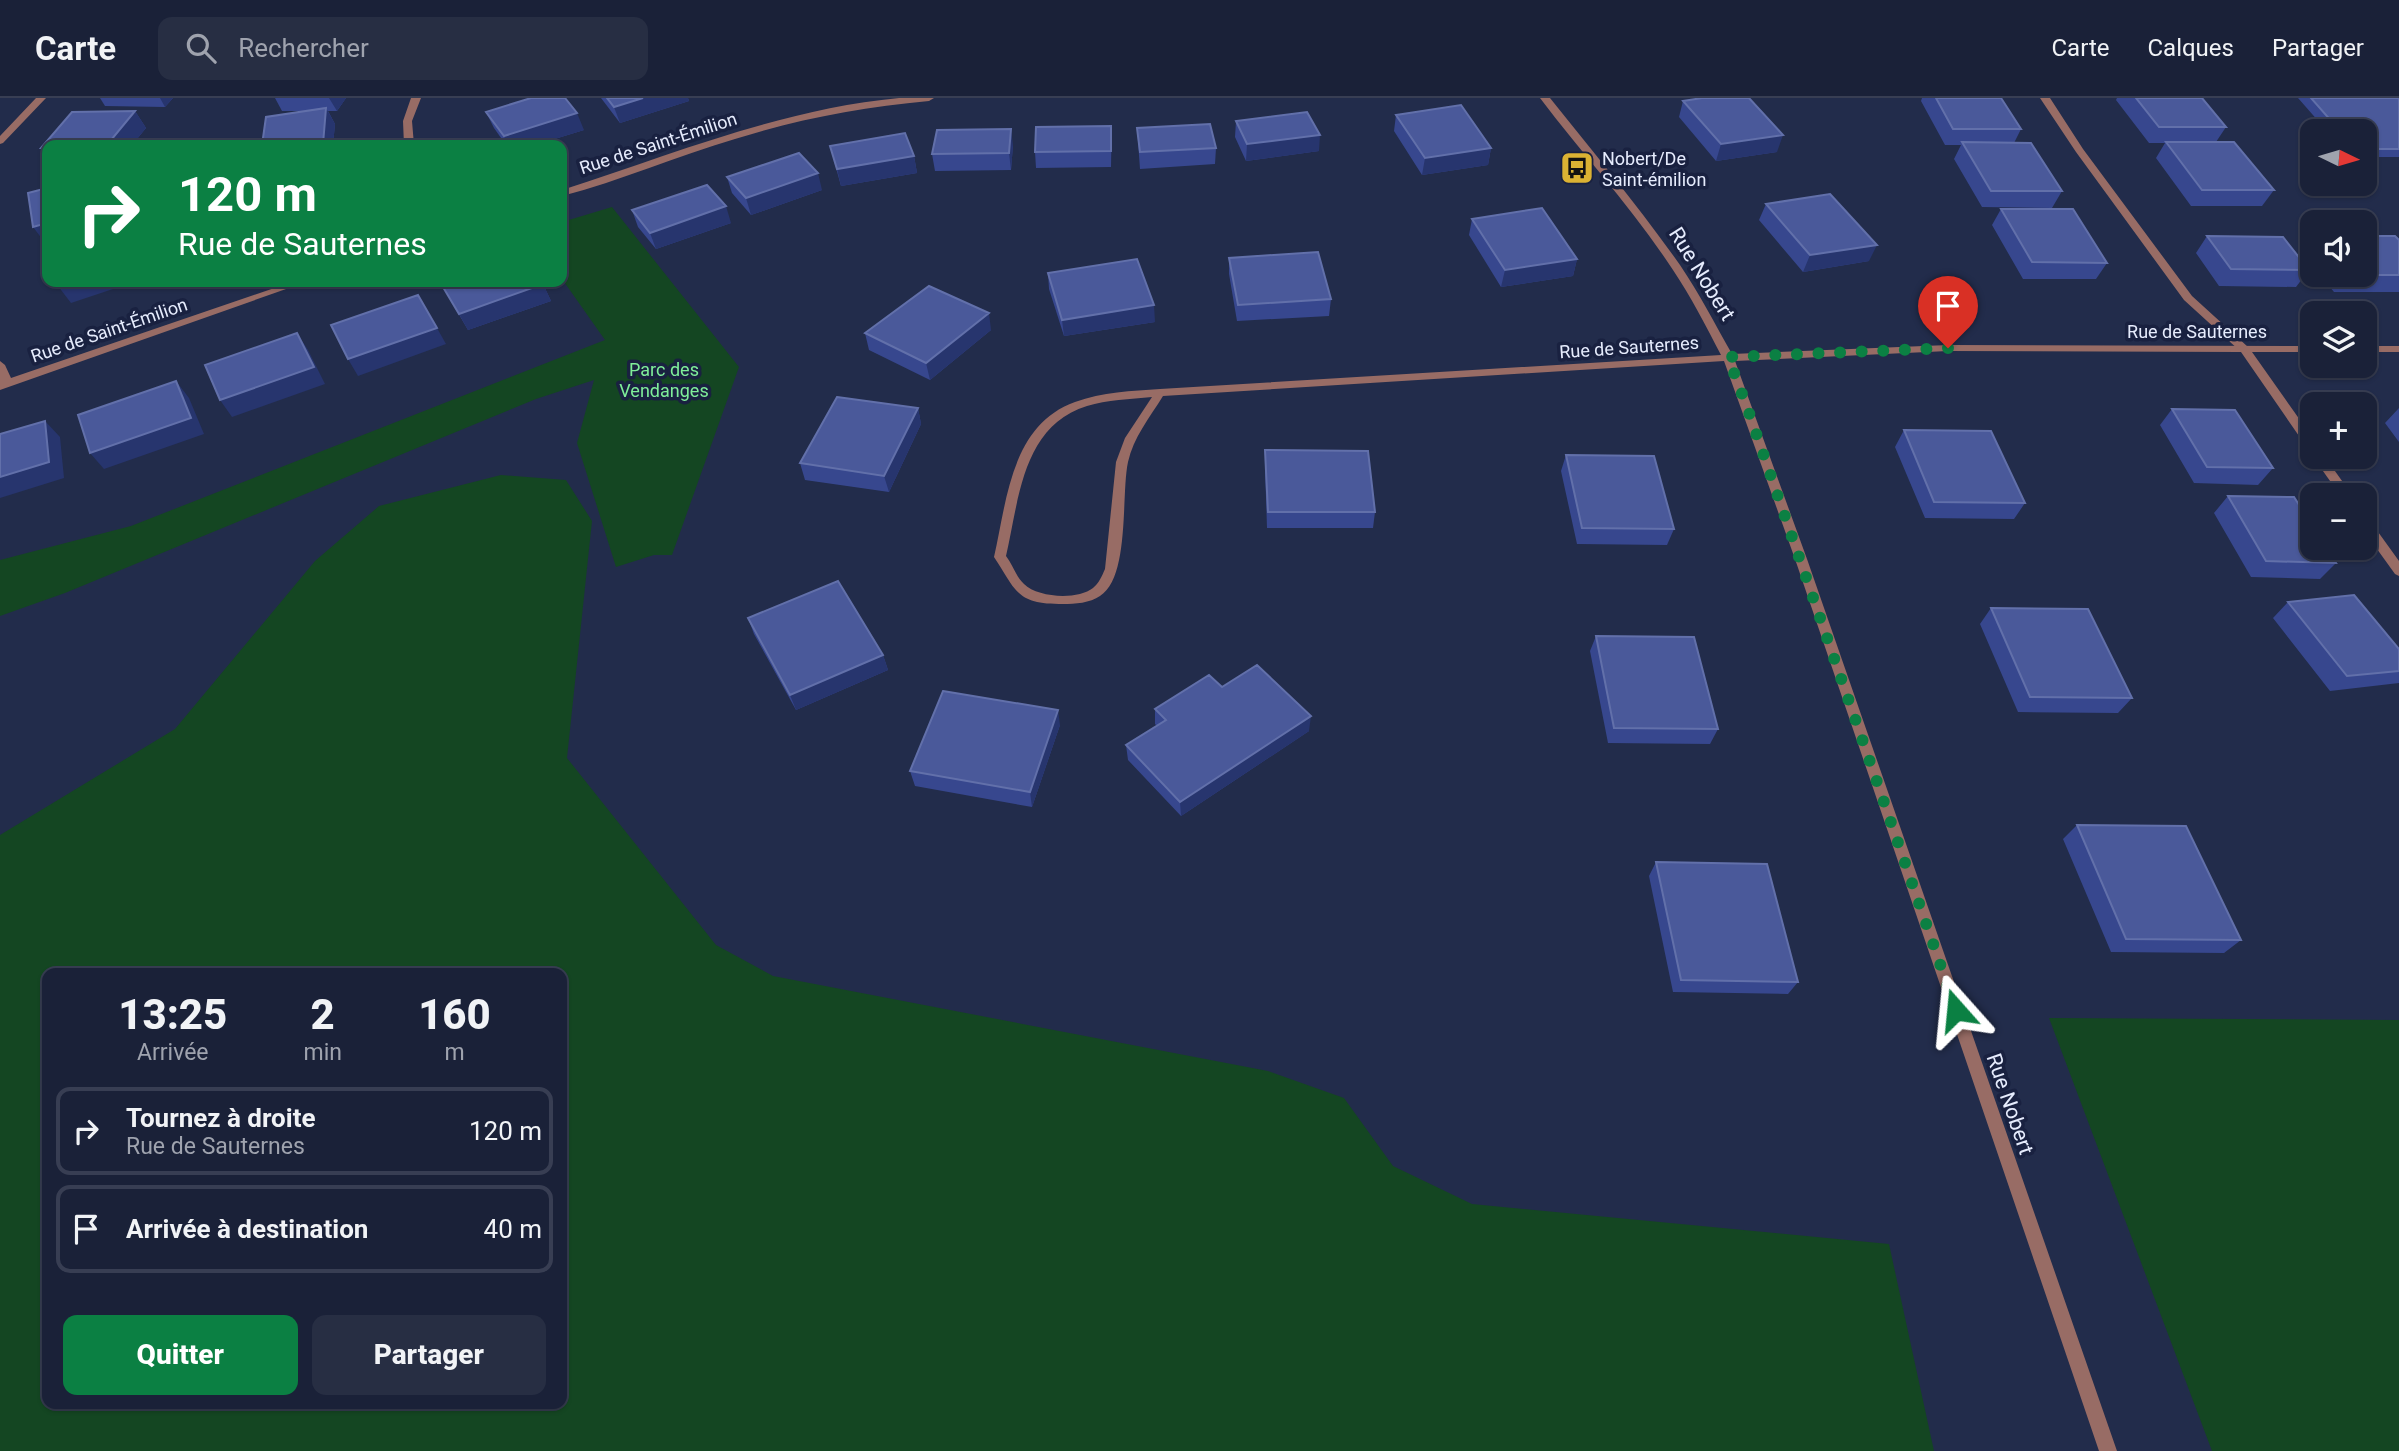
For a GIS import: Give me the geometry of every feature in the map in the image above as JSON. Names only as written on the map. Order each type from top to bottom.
[{"type":"street","points":[[0,141],[41,98]]},
{"type":"street","points":[[408,140],[405,131],[408,113],[416,98]]},
{"type":"street","name":"Rue de Saint-Émilion","points":[[567,191],[800,118],[872,104],[929,98]]},
{"type":"street","name":"Rue Nobert","points":[[1545,98],[1623,195],[1676,267],[1728,357],[1783,508],[2108,1451]]},
{"type":"street","points":[[2045,98],[2095,172],[2188,298],[2244,349],[2300,429]]},
{"type":"street","name":"Rue de Saint-Émilion","points":[[0,365],[4,385],[288,287]]},
{"type":"street","name":"Rue de Sauternes","points":[[1160,393],[1131,438],[1122,462],[1111,569],[1105,583],[1093,595],[1075,598],[1046,598],[1025,592],[1013,580],[1009,564],[1000,557],[1021,469],[1040,430],[1056,416],[1080,404],[1160,393],[1728,357],[1948,348],[2300,349]]},
{"type":"street","points":[[2377,349],[2399,349]]},
{"type":"street","points":[[2377,540],[2399,571]]},
{"type":"green space","name":"Parc des Vendanges","points":[[612,207],[739,367],[672,555],[654,555],[616,567],[577,443],[594,380],[536,399],[65,593],[0,616],[0,560],[131,526],[605,340],[567,286],[567,220]]},
{"type":"green space","points":[[501,475],[566,480],[592,521],[567,758],[716,945],[773,976],[1268,1071],[1344,1098],[1393,1166],[1472,1204],[1889,1244],[1934,1451],[0,1451],[0,835],[175,729],[315,561],[379,506]]},
{"type":"green space","points":[[2049,1018],[2399,1020],[2399,1451],[2212,1451]]},
{"type":"building","points":[[531,98],[565,98],[577,113],[504,136],[486,112]]},
{"type":"building","points":[[607,98],[643,98],[614,107]]},
{"type":"building","points":[[1702,98],[1749,98],[1783,135],[1721,144],[1683,101]]},
{"type":"building","points":[[1936,98],[2001,98],[2021,129],[1953,129]]},
{"type":"building","points":[[2136,98],[2202,98],[2226,127],[2159,127]]},
{"type":"building","points":[[2311,98],[2399,98],[2399,149],[2377,149],[2377,119],[2329,119]]},
{"type":"building","points":[[1461,105],[1491,148],[1425,158],[1396,115]]},
{"type":"building","points":[[326,108],[323,140],[263,140],[266,117]]},
{"type":"building","points":[[135,111],[111,140],[48,140],[72,112]]},
{"type":"building","points":[[1307,112],[1320,135],[1247,144],[1236,121]]},
{"type":"building","points":[[1210,124],[1216,148],[1140,152],[1137,128]]},
{"type":"building","points":[[1111,126],[1111,151],[1035,152],[1036,127]]},
{"type":"building","points":[[1011,129],[1009,153],[932,154],[937,130]]},
{"type":"building","points":[[905,133],[914,156],[837,169],[830,146]]},
{"type":"building","points":[[1962,142],[2031,143],[2062,191],[1991,191]]},
{"type":"building","points":[[2166,142],[2234,142],[2274,190],[2202,190]]},
{"type":"building","points":[[799,153],[818,173],[746,198],[727,177]]},
{"type":"building","points":[[707,185],[726,206],[650,233],[632,210]]},
{"type":"building","points":[[42,189],[42,224],[33,227],[28,193]]},
{"type":"building","points":[[1830,194],[1877,245],[1810,255],[1766,204]]},
{"type":"building","points":[[1542,208],[1577,259],[1505,270],[1472,219]]},
{"type":"building","points":[[2001,209],[2073,209],[2107,263],[2032,262]]},
{"type":"building","points":[[2207,236],[2283,237],[2300,259],[2300,270],[2231,269]]},
{"type":"building","points":[[2377,236],[2395,236],[2399,240],[2399,275],[2377,275]]},
{"type":"building","points":[[1318,252],[1331,299],[1238,305],[1229,258]]},
{"type":"building","points":[[1137,259],[1154,305],[1062,320],[1048,273]]},
{"type":"building","points":[[929,286],[989,313],[926,363],[865,333]]},
{"type":"building","points":[[443,287],[535,287],[459,314]]},
{"type":"building","points":[[418,295],[437,328],[348,359],[331,325]]},
{"type":"building","points":[[297,333],[314,367],[220,400],[205,365]]},
{"type":"building","points":[[176,381],[191,418],[90,453],[78,415]]},
{"type":"building","points":[[837,397],[918,408],[884,476],[800,463]]},
{"type":"building","points":[[2172,409],[2235,410],[2273,468],[2207,467]]},
{"type":"building","points":[[45,421],[49,462],[0,477],[0,434]]},
{"type":"building","points":[[1904,430],[1991,431],[2025,503],[1934,502]]},
{"type":"building","points":[[1265,450],[1368,451],[1375,512],[1268,512]]},
{"type":"building","points":[[1566,455],[1654,456],[1674,529],[1582,528]]},
{"type":"building","points":[[2228,496],[2294,497],[2300,506],[2300,560],[2334,560],[2336,563],[2266,561]]},
{"type":"building","points":[[838,581],[883,655],[790,695],[748,618]]},
{"type":"building","points":[[2354,595],[2399,649],[2399,671],[2347,676],[2288,602]]},
{"type":"building","points":[[1991,608],[2088,609],[2132,698],[2030,697]]},
{"type":"building","points":[[1596,636],[1694,637],[1718,729],[1614,728]]},
{"type":"building","points":[[1257,665],[1311,716],[1180,802],[1126,745],[1166,720],[1155,709],[1209,675],[1222,687]]},
{"type":"building","points":[[943,691],[1058,710],[1030,792],[910,771]]},
{"type":"building","points":[[2077,825],[2186,826],[2241,940],[2126,939]]},
{"type":"building","points":[[1656,862],[1767,864],[1798,982],[1681,980]]},
{"type":"place","name":"Nobert/De Saint-émilion","points":[[1577,168]]},
{"type":"route","points":[[1948,348],[1728,357],[1956,1010]]}]
